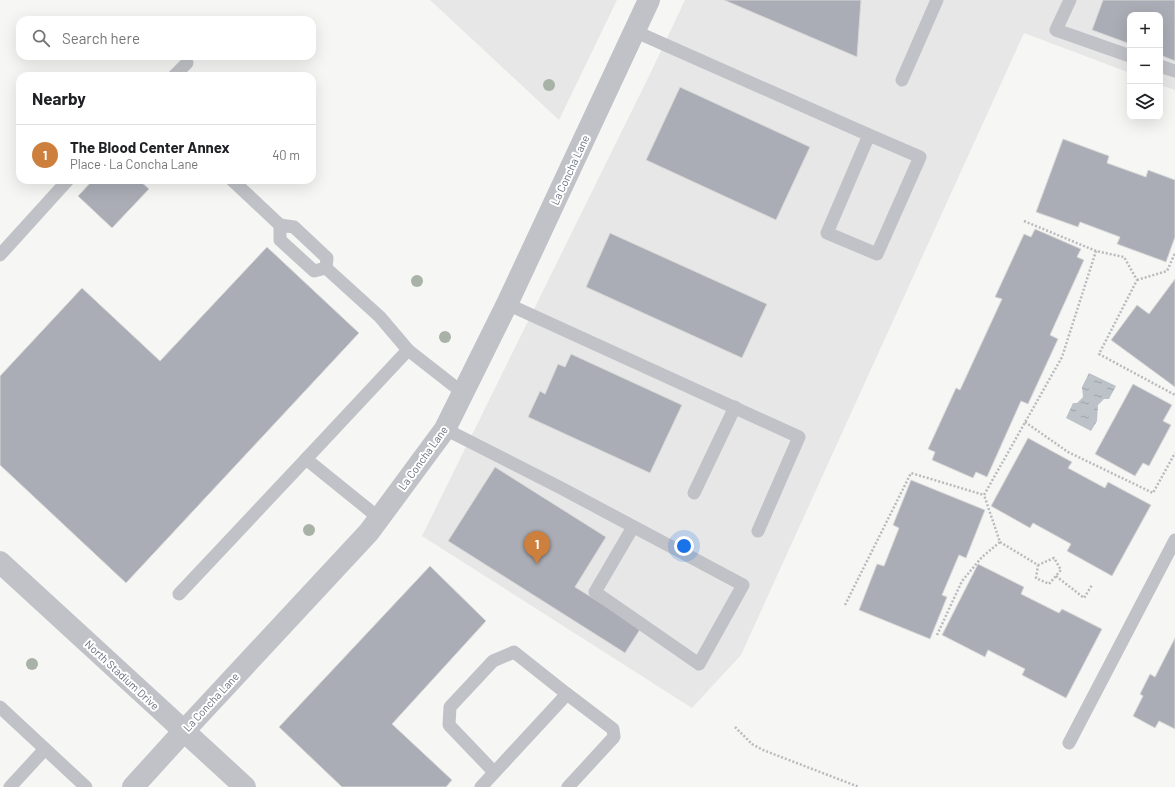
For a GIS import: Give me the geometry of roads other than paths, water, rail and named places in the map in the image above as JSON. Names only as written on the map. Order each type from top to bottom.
[{"type":"street","name":"La Concha Lane","points":[[133,787],[364,537],[445,429],[507,304],[649,0]]},
{"type":"street","name":"North Stadium Drive","points":[[0,562],[183,732],[245,787]]},
{"type":"lane","points":[[902,80],[937,0]]},
{"type":"lane","points":[[1070,0],[1056,30],[1127,55]]},
{"type":"lane","points":[[634,31],[920,157],[877,254],[827,233],[870,135]]},
{"type":"lane","points":[[178,72],[187,63]]},
{"type":"lane","points":[[1163,67],[1175,71]]},
{"type":"lane","points":[[0,255],[64,184]]},
{"type":"lane","points":[[236,184],[280,225],[294,227],[318,249],[327,258],[326,268]]},
{"type":"lane","points":[[280,225],[280,240],[314,271],[326,268]]},
{"type":"lane","points":[[326,268],[380,317],[408,350],[463,393]]},
{"type":"lane","points":[[507,304],[799,437],[758,532]]},
{"type":"lane","points":[[179,594],[408,350]]},
{"type":"lane","points":[[694,493],[735,407]]},
{"type":"lane","points":[[445,429],[561,488],[743,585],[699,664],[595,592],[633,527]]},
{"type":"lane","points":[[306,459],[379,518]]},
{"type":"lane","points":[[1069,743],[1175,540]]},
{"type":"lane","points":[[494,772],[449,725],[450,706],[493,661],[514,652],[613,729],[614,737],[568,787]]},
{"type":"lane","points":[[481,787],[567,694]]},
{"type":"lane","points":[[0,707],[86,787]]},
{"type":"lane","points":[[10,787],[45,749]]},
{"type":"water","points":[[1089,373],[1116,386],[1109,399],[1104,399],[1098,405],[1097,421],[1091,431],[1066,418],[1073,403],[1077,403],[1083,397],[1082,387]]},
{"type":"place","name":"The Blood Center Annex","points":[[537,564]]}]
